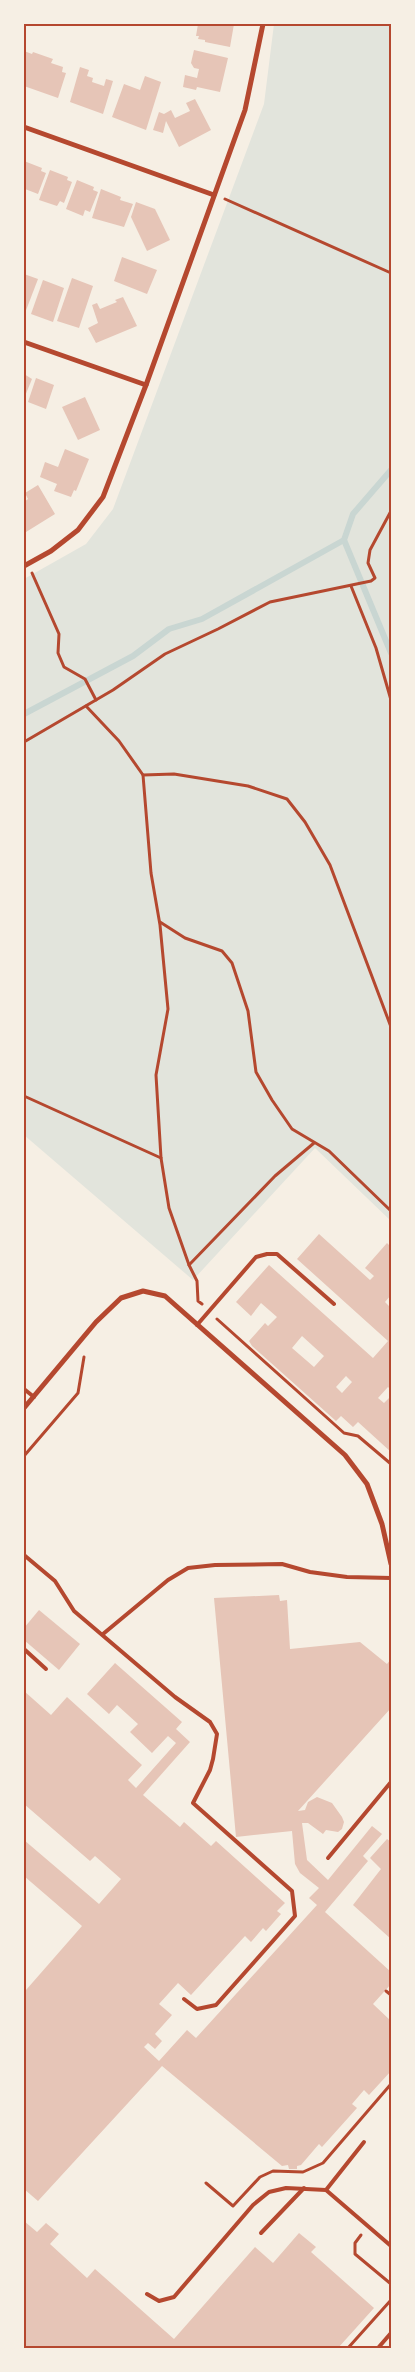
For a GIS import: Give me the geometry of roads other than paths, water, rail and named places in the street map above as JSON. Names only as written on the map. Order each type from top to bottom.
[{"type":"street","points":[[24,566],[51,551],[78,530],[104,497],[246,110],[263,24]]},
{"type":"street","points":[[24,127],[214,195]]},
{"type":"street","points":[[24,342],[146,385]]},
{"type":"street","points":[[24,1408],[89,1332],[121,1298],[143,1291],[165,1296],[344,1455],[367,1484],[382,1524],[391,1564]]},
{"type":"lane","points":[[197,1325],[256,1258],[267,1254],[278,1254],[334,1304]]},
{"type":"lane","points":[[24,1388],[34,1397]]},
{"type":"lane","points":[[24,1554],[55,1581],[74,1611],[175,1698],[210,1722],[216,1734],[213,1759],[210,1770],[193,1803],[292,1891],[295,1916],[216,2005],[197,2010],[184,1999]]},
{"type":"lane","points":[[102,1634],[168,1580],[188,1568],[215,1565],[282,1564],[310,1572],[347,1577],[391,1578]]},
{"type":"lane","points":[[24,1649],[46,1669]]},
{"type":"lane","points":[[328,1858],[391,1782]]},
{"type":"lane","points":[[326,2190],[364,2142]]},
{"type":"lane","points":[[147,2294],[159,2301],[174,2297],[253,2206],[269,2192],[286,2188],[326,2190],[391,2246]]},
{"type":"lane","points":[[261,2233],[304,2188]]},
{"type":"lane","points":[[378,2348],[391,2333]]},
{"type":"waterway","points":[[391,470],[353,514],[344,540],[391,653]]},
{"type":"waterway","points":[[24,714],[133,656],[169,629],[202,619],[344,540]]}]
